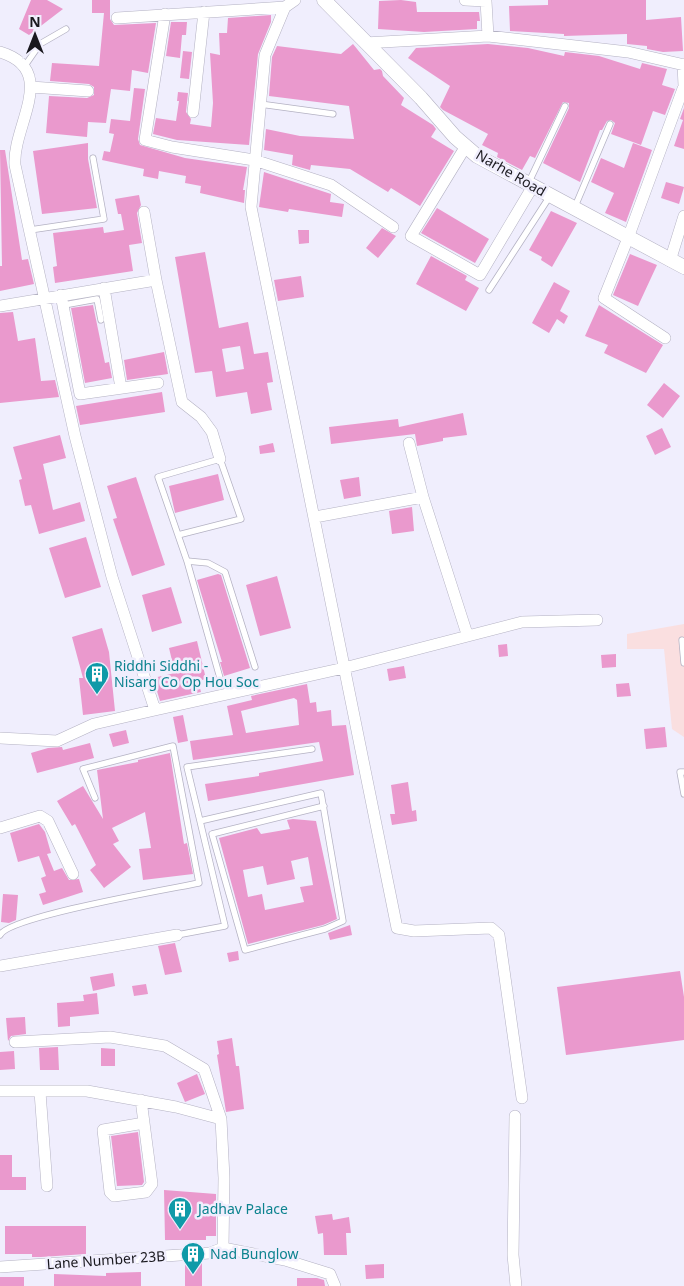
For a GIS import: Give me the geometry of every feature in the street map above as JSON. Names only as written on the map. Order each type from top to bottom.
[{"type":"street","points":[[117,18],[285,7],[295,0]]},
{"type":"street","points":[[465,0],[486,1],[488,36]]},
{"type":"street","name":"Narhe Road","points":[[329,3],[477,156],[684,267]]},
{"type":"street","points":[[285,7],[265,55],[251,207],[397,928],[414,931],[491,928],[499,935],[522,1098]]},
{"type":"street","points":[[193,112],[204,12]]},
{"type":"street","points":[[165,14],[145,140],[172,147],[254,160],[331,185],[393,227]]},
{"type":"street","points":[[365,42],[488,36],[628,52],[684,65],[684,86],[604,298],[665,338]]},
{"type":"street","points":[[0,52],[10,55],[24,67],[31,87],[30,106],[15,144],[14,155],[76,436],[112,577],[155,710]]},
{"type":"street","points":[[31,87],[88,91]]},
{"type":"street","points":[[466,146],[411,236],[480,275],[531,185]]},
{"type":"street","points":[[144,212],[156,280],[182,402],[201,417],[212,432],[220,459]]},
{"type":"street","points":[[670,260],[684,216]]},
{"type":"street","points":[[0,306],[45,297],[63,300],[104,288],[156,280]]},
{"type":"street","points":[[104,288],[121,388]]},
{"type":"street","points":[[63,300],[80,394],[158,383]]},
{"type":"street","points":[[409,444],[423,497],[467,634]]},
{"type":"street","points":[[315,517],[423,497]]},
{"type":"street","points":[[0,738],[57,742],[94,724],[344,668],[467,634],[522,622],[597,620]]},
{"type":"street","points":[[0,828],[40,816],[48,822],[73,874]]},
{"type":"street","points":[[0,966],[177,935]]},
{"type":"street","points":[[15,1042],[110,1037],[165,1046],[204,1069],[221,1119],[224,1178],[223,1248],[285,1260],[330,1274],[335,1286]]},
{"type":"street","points":[[0,1091],[87,1091],[141,1100],[221,1119]]},
{"type":"street","points":[[40,1092],[47,1186]]},
{"type":"street","points":[[141,1100],[152,1184],[146,1192],[114,1196],[110,1192],[103,1130],[144,1123]]},
{"type":"street","points":[[515,1116],[514,1255],[516,1286]]},
{"type":"street","name":"Lane Number 23B","points":[[0,1267],[210,1252],[223,1248]]},
{"type":"lane","points":[[24,67],[40,44],[66,29]]},
{"type":"lane","points":[[260,104],[333,114]]},
{"type":"lane","points":[[531,185],[565,106]]},
{"type":"lane","points":[[574,209],[610,124]]},
{"type":"lane","points":[[30,230],[104,218],[93,158]]},
{"type":"lane","points":[[489,290],[550,196]]},
{"type":"lane","points":[[63,300],[97,299],[101,320]]},
{"type":"lane","points":[[178,535],[241,520],[220,459],[158,477],[178,535],[187,560],[220,678]]},
{"type":"lane","points":[[187,560],[208,562],[225,572],[255,667]]},
{"type":"lane","points":[[682,640],[684,663]]},
{"type":"lane","points":[[0,934],[2,931],[26,922],[100,902],[199,883],[173,746],[83,769],[95,798]]},
{"type":"lane","points":[[177,935],[225,926],[188,767],[312,749]]},
{"type":"lane","points":[[684,772],[680,772],[684,794]]},
{"type":"lane","points":[[200,821],[321,793],[324,806],[343,921],[326,929],[245,950],[212,834],[324,806]]},
{"type":"lane","points":[[215,887],[226,885]]},
{"type":"shaded area","points":[[684,624],[684,737],[672,729],[664,649],[627,649],[627,634]]},
{"type":"building","points":[[31,0],[47,0],[63,9],[29,35],[19,29]]},
{"type":"building","points":[[92,0],[110,0],[110,19],[114,25],[156,23],[148,73],[132,70],[130,91],[111,89],[106,123],[88,122],[87,137],[46,133],[49,96],[87,98],[94,95],[94,87],[89,84],[50,81],[52,63],[99,66],[104,13],[92,13]]},
{"type":"building","points":[[401,0],[416,2],[417,12],[479,12],[480,21],[477,21],[477,29],[424,32],[378,29],[379,1]]},
{"type":"building","points":[[548,0],[646,0],[646,20],[681,17],[683,51],[663,52],[647,49],[647,46],[627,44],[627,34],[564,36],[564,34],[510,31],[509,6],[548,5]]},
{"type":"building","points":[[271,15],[271,22],[258,54],[249,145],[177,140],[153,134],[156,118],[176,121],[179,101],[177,101],[178,92],[188,93],[186,112],[191,119],[190,124],[211,127],[213,103],[210,53],[220,55],[219,33],[227,33],[228,18]]},
{"type":"building","points":[[171,22],[187,22],[186,35],[182,35],[180,58],[166,56]]},
{"type":"building","points":[[353,44],[374,70],[380,69],[383,76],[404,98],[401,105],[433,125],[436,129],[431,137],[454,151],[420,206],[391,188],[388,192],[350,169],[311,165],[310,170],[292,165],[293,155],[264,150],[266,129],[300,136],[354,139],[349,106],[269,96],[272,57],[277,46],[341,54]]},
{"type":"building","points":[[488,44],[528,48],[564,56],[565,52],[599,56],[640,69],[642,63],[667,69],[662,85],[675,89],[665,115],[653,111],[641,145],[611,134],[615,123],[611,120],[607,121],[602,130],[600,130],[580,182],[543,163],[569,108],[569,103],[563,102],[535,158],[530,156],[522,170],[497,157],[498,153],[482,145],[488,134],[443,110],[440,107],[450,86],[408,58],[416,48]]},
{"type":"building","points":[[183,51],[192,52],[189,79],[180,78]]},
{"type":"building","points":[[134,88],[145,89],[138,139],[140,145],[185,158],[247,167],[243,190],[245,190],[244,203],[200,193],[201,186],[185,183],[186,176],[159,171],[158,179],[143,176],[144,169],[102,160],[104,151],[110,152],[114,134],[109,133],[111,119],[130,121]]},
{"type":"building","points":[[684,108],[684,149],[674,146],[683,120],[680,119]]},
{"type":"building","points":[[88,143],[88,159],[97,208],[42,214],[33,151]]},
{"type":"building","points":[[633,143],[652,150],[626,222],[605,213],[614,193],[591,182],[601,158],[624,168]]},
{"type":"building","points":[[0,150],[5,150],[22,260],[28,259],[34,284],[0,291],[0,266],[2,266]]},
{"type":"building","points":[[264,172],[331,194],[330,202],[344,204],[342,217],[289,209],[288,212],[259,207]]},
{"type":"building","points":[[666,182],[684,187],[679,204],[661,198]]},
{"type":"building","points":[[139,195],[141,205],[137,213],[142,243],[129,245],[133,271],[55,283],[53,267],[57,266],[53,233],[103,227],[104,233],[124,230],[121,214],[118,214],[115,199]]},
{"type":"building","points":[[437,208],[489,239],[475,263],[421,233]]},
{"type":"building","points":[[551,211],[577,223],[552,267],[541,260],[542,257],[529,250]]},
{"type":"building","points":[[382,228],[396,236],[378,258],[366,248]]},
{"type":"building","points":[[298,230],[309,230],[309,243],[299,244]]},
{"type":"building","points":[[205,252],[219,328],[248,322],[254,354],[268,352],[273,382],[267,383],[272,410],[251,414],[247,392],[216,397],[212,371],[195,373],[175,257]],"holes":[[[240,346],[244,369],[226,372],[222,349]]]},
{"type":"building","points":[[630,254],[657,265],[638,306],[613,295]]},
{"type":"building","points":[[431,256],[467,276],[465,280],[479,288],[466,311],[416,284]]},
{"type":"building","points":[[301,276],[304,297],[278,301],[274,280]]},
{"type":"building","points":[[554,282],[570,291],[560,311],[568,316],[564,324],[557,319],[549,333],[532,323]]},
{"type":"building","points":[[93,305],[105,363],[109,362],[112,378],[85,383],[71,308]]},
{"type":"building","points":[[599,305],[663,345],[646,373],[604,353],[608,345],[585,336]]},
{"type":"building","points":[[13,312],[18,341],[35,338],[41,381],[55,380],[59,397],[0,403],[0,313]]},
{"type":"building","points":[[164,352],[168,374],[127,380],[124,360]]},
{"type":"building","points":[[664,383],[680,396],[663,418],[647,405]]},
{"type":"building","points":[[162,392],[165,412],[80,425],[76,406]]},
{"type":"building","points":[[463,413],[467,435],[443,438],[443,441],[417,446],[415,434],[331,444],[329,427],[398,419],[399,427]]},
{"type":"building","points":[[662,428],[671,447],[655,455],[646,436]]},
{"type":"building","points":[[60,435],[66,458],[43,464],[53,510],[80,502],[85,521],[39,534],[31,505],[25,506],[19,480],[22,479],[13,447]]},
{"type":"building","points":[[273,443],[275,452],[260,454],[259,446]]},
{"type":"building","points":[[218,474],[224,500],[175,513],[169,486]]},
{"type":"building","points":[[136,477],[165,565],[132,576],[113,519],[117,518],[107,486]]},
{"type":"building","points":[[359,477],[361,496],[344,499],[340,480]]},
{"type":"building","points":[[412,507],[414,531],[392,534],[389,511]]},
{"type":"building","points":[[86,537],[101,587],[65,598],[49,548]]},
{"type":"building","points":[[218,574],[221,575],[250,668],[224,676],[220,662],[222,662],[197,580]]},
{"type":"building","points":[[277,576],[291,628],[260,636],[246,585]]},
{"type":"building","points":[[171,587],[182,623],[152,632],[142,595]]},
{"type":"building","points":[[102,628],[109,652],[115,711],[83,715],[79,678],[83,678],[72,637]]},
{"type":"building","points":[[197,641],[206,679],[198,681],[201,692],[160,701],[153,678],[175,673],[169,648]]},
{"type":"building","points":[[507,644],[508,656],[499,657],[498,645]]},
{"type":"building","points":[[616,654],[616,667],[602,668],[601,655]]},
{"type":"building","points":[[404,666],[406,678],[389,681],[387,669]]},
{"type":"building","points":[[629,683],[631,696],[617,697],[616,684]]},
{"type":"building","points":[[307,684],[310,703],[316,702],[317,712],[331,710],[332,726],[346,725],[354,775],[208,801],[205,784],[259,776],[259,773],[323,761],[319,742],[193,760],[190,741],[233,735],[227,706],[252,700],[251,696]],"holes":[[[294,698],[297,700],[299,725],[246,733],[241,711]]]},
{"type":"building","points":[[183,715],[188,741],[178,743],[173,717]]},
{"type":"building","points":[[665,727],[667,747],[646,749],[644,729]]},
{"type":"building","points":[[126,730],[129,743],[113,747],[109,734]]},
{"type":"building","points":[[90,743],[94,758],[37,773],[31,753],[48,748],[62,747],[63,750]]},
{"type":"building","points":[[170,753],[184,844],[187,843],[193,874],[143,880],[139,849],[151,848],[145,812],[112,828],[119,841],[113,844],[131,867],[104,888],[90,870],[96,865],[75,824],[72,826],[57,801],[83,786],[103,819],[97,770],[138,762],[138,760]]},
{"type":"building","points":[[408,782],[412,811],[416,810],[417,821],[392,825],[390,814],[395,814],[391,785]]},
{"type":"building","points":[[287,820],[316,821],[337,919],[323,925],[248,944],[219,838],[257,828],[261,834],[290,829]],"holes":[[[308,857],[313,885],[300,887],[304,902],[265,910],[262,894],[248,897],[243,870],[263,866],[267,885],[295,879],[291,861]]]},
{"type":"building","points":[[39,824],[45,832],[51,853],[47,854],[54,871],[62,868],[69,880],[79,879],[83,892],[43,905],[39,894],[46,892],[41,878],[46,876],[39,856],[18,862],[10,833]]},
{"type":"building","points":[[3,894],[18,895],[16,920],[9,923],[1,922]]},
{"type":"building","points":[[350,925],[352,935],[330,940],[328,933]]},
{"type":"building","points":[[175,943],[182,972],[165,975],[158,946]]},
{"type":"building","points":[[238,951],[239,960],[229,962],[227,953]]},
{"type":"building","points":[[680,971],[684,997],[684,1040],[566,1055],[557,987]]},
{"type":"building","points":[[113,973],[115,986],[93,991],[90,977]]},
{"type":"building","points":[[146,984],[148,994],[134,996],[132,986]]},
{"type":"building","points":[[97,993],[99,1014],[70,1017],[70,1026],[58,1027],[57,1003],[84,1001],[83,995]]},
{"type":"building","points":[[25,1017],[26,1034],[11,1036],[8,1041],[6,1018]]},
{"type":"building","points":[[232,1038],[236,1066],[239,1066],[244,1109],[226,1112],[217,1055],[219,1054],[217,1041]]},
{"type":"building","points":[[58,1047],[59,1070],[40,1070],[39,1048]]},
{"type":"building","points":[[101,1048],[115,1049],[115,1066],[101,1066]]},
{"type":"building","points":[[14,1051],[15,1069],[0,1070],[0,1052]]},
{"type":"building","points":[[197,1074],[205,1094],[185,1102],[177,1083]]},
{"type":"building","points":[[138,1132],[144,1182],[142,1185],[117,1186],[111,1136]]},
{"type":"building","points":[[0,1155],[12,1155],[12,1177],[26,1177],[26,1190],[0,1190]]},
{"type":"building","points":[[164,1190],[216,1194],[216,1236],[206,1236],[206,1240],[165,1240]]},
{"type":"building","points":[[332,1214],[333,1220],[349,1217],[351,1233],[346,1233],[347,1255],[324,1255],[323,1233],[318,1234],[315,1216]]},
{"type":"building","points":[[5,1226],[86,1226],[86,1254],[32,1257],[32,1254],[5,1254]]},
{"type":"building","name":"Nad Bunglow","points":[[185,1263],[202,1263],[202,1286],[185,1286]]},
{"type":"building","points":[[384,1264],[384,1278],[366,1279],[365,1265]]},
{"type":"building","points":[[141,1272],[141,1286],[54,1286],[54,1274],[106,1276],[106,1273]]},
{"type":"building","points":[[0,1277],[24,1277],[24,1286],[0,1286]]},
{"type":"building","points":[[297,1278],[324,1280],[325,1286],[297,1286]]},
{"type":"place","name":"Riddhi Siddhi - Nisarg Co Op Hou Soc","points":[[97,695]]},
{"type":"place","name":"Jadhav Palace","points":[[180,1230]]},
{"type":"place","name":"Nad Bunglow","points":[[193,1275]]}]
